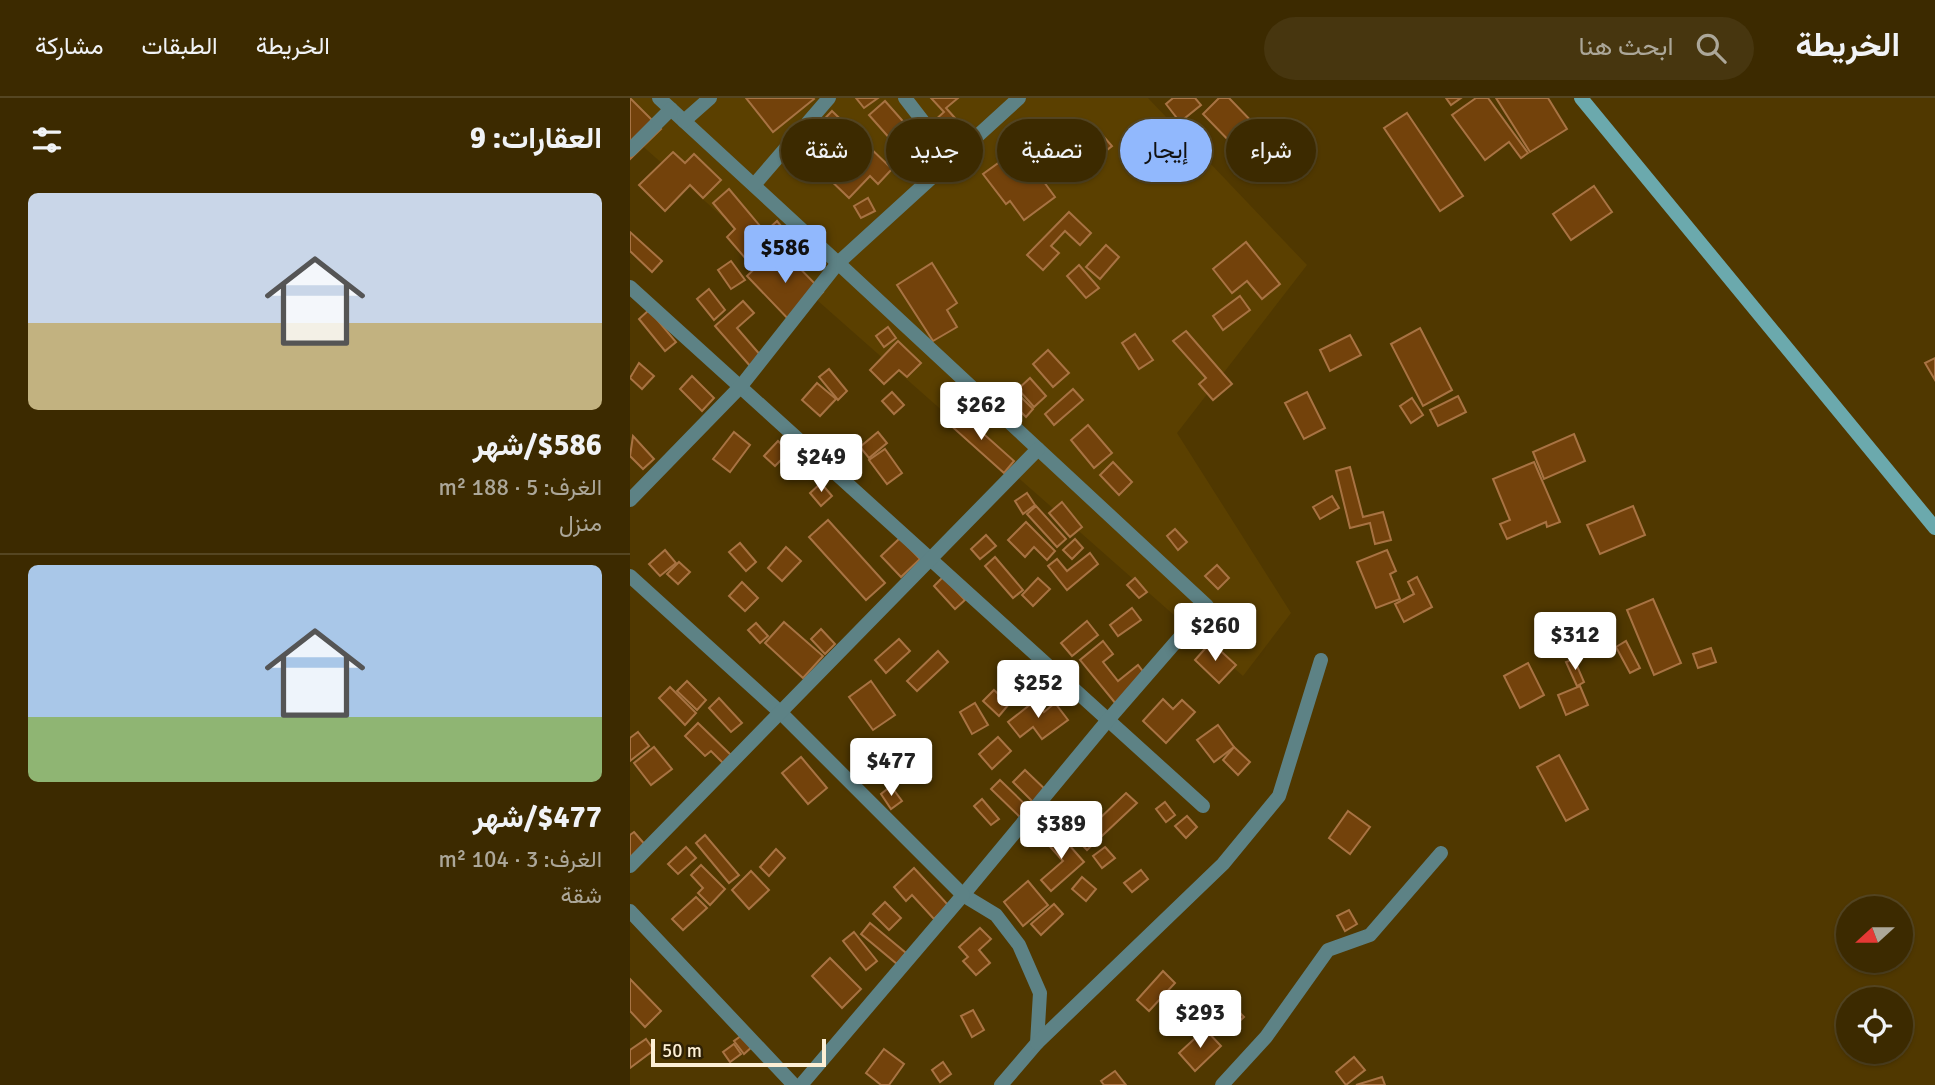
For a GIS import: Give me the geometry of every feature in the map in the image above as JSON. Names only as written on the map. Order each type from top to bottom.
[{"type":"main road","points":[[1581,98],[1935,528]]},
{"type":"street","points":[[659,98],[1208,606],[1108,720],[802,1085]]},
{"type":"street","points":[[684,121],[710,98]]},
{"type":"street","points":[[754,185],[829,98]]},
{"type":"street","points":[[905,98],[921,119]]},
{"type":"street","points":[[983,130],[1018,98]]},
{"type":"street","points":[[630,150],[671,109]]},
{"type":"street","points":[[630,500],[741,386],[838,263],[927,182]]},
{"type":"street","points":[[630,286],[1203,806]]},
{"type":"street","points":[[630,866],[1038,449]]},
{"type":"street","points":[[630,576],[780,713],[963,895],[996,915],[1019,945],[1040,993],[1037,1043]]},
{"type":"street","points":[[1001,1085],[1037,1043],[1223,864],[1279,796],[1321,660]]},
{"type":"street","points":[[1222,1085],[1266,1037],[1328,950],[1370,935],[1441,853]]},
{"type":"street","points":[[630,911],[794,1085]]},
{"type":"shaded area","points":[[630,98],[1148,98],[1168,119],[1120,119],[1120,182],[1212,182],[1212,165],[1307,265],[1177,433],[1291,613],[1243,676],[630,135]]},
{"type":"building","points":[[630,98],[661,129],[630,159]]},
{"type":"building","points":[[746,98],[814,99],[789,119],[781,119],[781,126],[773,132]]},
{"type":"building","points":[[856,98],[878,98],[864,108]]},
{"type":"building","points":[[931,98],[958,98],[946,108],[956,119],[936,119],[944,112]]},
{"type":"building","points":[[1173,98],[1195,98],[1201,105],[1184,119],[1178,119],[1166,104]]},
{"type":"building","points":[[1219,98],[1229,98],[1249,119],[1226,119],[1226,138],[1212,123],[1212,119],[1203,114]]},
{"type":"building","points":[[1446,98],[1461,98],[1451,105]]},
{"type":"building","points":[[1476,98],[1488,98],[1528,153],[1521,158],[1509,142],[1485,160],[1452,115]]},
{"type":"building","points":[[1496,98],[1548,98],[1567,129],[1530,152]]},
{"type":"building","points":[[885,101],[901,119],[886,119],[886,134],[869,115]]},
{"type":"building","points":[[832,111],[840,119],[824,119]]},
{"type":"building","points":[[1407,113],[1463,196],[1440,211],[1384,128]]},
{"type":"building","points":[[1106,139],[1112,146],[1106,151]]},
{"type":"building","points":[[872,150],[886,163],[886,175],[878,184],[872,178]]},
{"type":"building","points":[[673,152],[685,163],[694,154],[721,180],[703,198],[690,185],[665,211],[639,185]]},
{"type":"building","points":[[997,164],[997,182],[1044,182],[1055,197],[1024,220],[1010,201],[1006,204],[983,174]]},
{"type":"building","points":[[832,182],[864,182],[849,198]]},
{"type":"building","points":[[1594,186],[1612,212],[1571,240],[1553,214]]},
{"type":"building","points":[[729,189],[765,232],[777,221],[798,247],[788,256],[777,244],[752,266],[727,237],[735,229],[713,203]]},
{"type":"building","points":[[868,198],[875,211],[861,218],[854,206]]},
{"type":"building","points":[[1069,212],[1091,233],[1080,245],[1065,231],[1051,246],[1059,253],[1043,270],[1027,255]]},
{"type":"building","points":[[630,232],[662,261],[652,272],[630,251]]},
{"type":"building","points":[[1246,242],[1280,284],[1262,299],[1247,281],[1232,293],[1213,269]]},
{"type":"building","points":[[1106,245],[1119,257],[1100,279],[1086,267]]},
{"type":"building","points":[[778,246],[823,292],[793,324],[747,276]]},
{"type":"building","points":[[731,261],[745,280],[731,289],[718,270]]},
{"type":"building","points":[[932,263],[957,303],[947,310],[957,327],[933,341],[897,285]]},
{"type":"building","points":[[1079,265],[1099,288],[1086,298],[1067,276]]},
{"type":"building","points":[[709,289],[725,310],[714,320],[697,299]]},
{"type":"building","points":[[1240,296],[1250,310],[1223,330],[1213,316]]},
{"type":"building","points":[[743,301],[754,313],[737,328],[762,357],[751,367],[715,326]]},
{"type":"building","points":[[649,310],[676,342],[665,351],[639,319]]},
{"type":"building","points":[[888,327],[896,338],[884,347],[876,336]]},
{"type":"building","points":[[1420,328],[1452,390],[1423,406],[1391,344]]},
{"type":"building","points":[[1186,331],[1232,384],[1213,400],[1199,384],[1206,378],[1173,341]]},
{"type":"building","points":[[1135,334],[1153,360],[1139,369],[1122,343]]},
{"type":"building","points":[[1350,335],[1361,355],[1330,371],[1320,350]]},
{"type":"building","points":[[898,341],[921,363],[907,377],[899,370],[884,384],[870,370]]},
{"type":"building","points":[[1048,350],[1069,373],[1053,387],[1033,364]]},
{"type":"building","points":[[1935,358],[1935,380],[1925,363]]},
{"type":"building","points":[[639,363],[654,376],[642,389],[630,378]]},
{"type":"building","points":[[829,369],[847,391],[838,400],[819,377]]},
{"type":"building","points":[[692,376],[714,398],[702,411],[680,389]]},
{"type":"building","points":[[1030,378],[1046,396],[1034,407],[1018,389]]},
{"type":"building","points":[[817,383],[836,399],[820,416],[802,400]]},
{"type":"building","points":[[1073,389],[1083,400],[1054,425],[1045,414]]},
{"type":"building","points":[[892,392],[904,405],[894,414],[882,401]]},
{"type":"building","points":[[1307,392],[1325,428],[1304,439],[1285,403]]},
{"type":"building","points":[[1018,394],[1033,409],[1026,417],[1011,402]]},
{"type":"building","points":[[1458,396],[1466,412],[1438,426],[1430,410]]},
{"type":"building","points":[[1412,398],[1423,415],[1411,423],[1400,406]]},
{"type":"building","points":[[958,411],[1014,461],[1004,473],[948,423]]},
{"type":"building","points":[[1088,425],[1112,453],[1094,468],[1071,440]]},
{"type":"building","points":[[734,432],[750,445],[730,472],[713,459]]},
{"type":"building","points":[[878,432],[887,443],[869,458],[860,447]]},
{"type":"building","points":[[1574,434],[1585,461],[1544,479],[1533,452]]},
{"type":"building","points":[[633,436],[654,459],[643,469],[630,456]]},
{"type":"building","points":[[778,441],[789,452],[775,466],[764,456]]},
{"type":"building","points":[[799,447],[811,464],[802,470],[790,453]]},
{"type":"building","points":[[885,449],[902,473],[887,484],[869,460]]},
{"type":"building","points":[[1113,462],[1132,482],[1119,495],[1100,475]]},
{"type":"building","points":[[1534,462],[1560,522],[1547,527],[1546,522],[1507,539],[1500,524],[1510,520],[1493,479]]},
{"type":"building","points":[[1350,467],[1363,517],[1383,512],[1391,540],[1375,544],[1370,523],[1350,528],[1336,471]]},
{"type":"building","points":[[821,483],[832,496],[821,506],[810,493]]},
{"type":"building","points":[[1027,493],[1035,505],[1023,514],[1015,501]]},
{"type":"building","points":[[1332,496],[1339,508],[1320,519],[1313,507]]},
{"type":"building","points":[[1062,502],[1082,527],[1070,537],[1049,513]]},
{"type":"building","points":[[1036,506],[1066,539],[1057,547],[1027,514]]},
{"type":"building","points":[[1633,506],[1645,535],[1600,554],[1587,525]]},
{"type":"building","points":[[828,520],[885,583],[866,600],[809,537]]},
{"type":"building","points":[[1026,522],[1055,551],[1047,560],[1034,547],[1025,557],[1008,540]]},
{"type":"building","points":[[1175,529],[1187,542],[1178,550],[1167,536]]},
{"type":"building","points":[[986,535],[996,546],[980,559],[971,549]]},
{"type":"building","points":[[900,538],[920,559],[901,577],[881,556]]},
{"type":"building","points":[[1075,539],[1083,548],[1072,559],[1063,550]]},
{"type":"building","points":[[740,543],[756,562],[746,571],[729,552]]},
{"type":"building","points":[[786,547],[801,561],[782,581],[768,568]]},
{"type":"building","points":[[665,550],[676,563],[660,576],[649,564]]},
{"type":"building","points":[[1387,550],[1396,571],[1390,574],[1400,599],[1376,608],[1357,562]]},
{"type":"building","points":[[1090,553],[1098,564],[1067,590],[1048,566],[1057,559],[1067,571]]},
{"type":"building","points":[[995,557],[1023,590],[1013,598],[985,566]]},
{"type":"building","points":[[679,562],[690,572],[678,584],[667,574]]},
{"type":"building","points":[[1217,565],[1229,578],[1218,589],[1205,576]]},
{"type":"building","points":[[943,577],[965,600],[955,609],[934,586]]},
{"type":"building","points":[[1417,577],[1432,607],[1404,622],[1395,604],[1414,594],[1408,582]]},
{"type":"building","points":[[1038,578],[1050,589],[1033,606],[1022,595]]},
{"type":"building","points":[[1135,578],[1147,592],[1139,598],[1127,585]]},
{"type":"building","points":[[742,582],[758,598],[745,611],[729,596]]},
{"type":"building","points":[[1653,599],[1681,663],[1654,675],[1627,610]]},
{"type":"building","points":[[1132,608],[1141,620],[1118,636],[1110,625]]},
{"type":"building","points":[[1087,621],[1098,635],[1072,656],[1061,643]]},
{"type":"building","points":[[784,622],[823,656],[803,678],[765,643]]},
{"type":"building","points":[[756,623],[768,636],[760,643],[748,630]]},
{"type":"building","points":[[821,629],[835,644],[825,654],[811,639]]},
{"type":"building","points":[[899,639],[910,651],[886,673],[875,660]]},
{"type":"building","points":[[1103,641],[1113,654],[1103,662],[1118,681],[1138,665],[1148,678],[1116,704],[1080,660]]},
{"type":"building","points":[[1626,641],[1640,668],[1630,673],[1616,647]]},
{"type":"building","points":[[1211,642],[1236,665],[1219,683],[1195,660]]},
{"type":"building","points":[[1711,648],[1716,662],[1698,668],[1693,654]]},
{"type":"building","points":[[938,651],[948,662],[917,691],[907,681]]},
{"type":"building","points":[[1574,659],[1584,682],[1577,686],[1566,662]]},
{"type":"building","points":[[1528,663],[1544,695],[1520,708],[1504,676]]},
{"type":"building","points":[[1019,674],[1028,686],[1012,699],[1003,687]]},
{"type":"building","points":[[687,681],[706,700],[697,710],[677,691]]},
{"type":"building","points":[[871,681],[895,715],[873,730],[849,697]]},
{"type":"building","points":[[1580,686],[1588,705],[1566,715],[1558,695]]},
{"type":"building","points":[[670,687],[696,713],[685,725],[659,698]]},
{"type":"building","points":[[994,690],[1009,704],[999,716],[983,701]]},
{"type":"building","points":[[719,698],[742,723],[731,732],[709,708]]},
{"type":"building","points":[[1163,699],[1173,709],[1182,700],[1195,712],[1166,743],[1143,721]]},
{"type":"building","points":[[1036,700],[1044,712],[1055,703],[1068,720],[1042,739],[1033,727],[1020,737],[1008,722]]},
{"type":"building","points":[[975,703],[988,725],[972,734],[960,712]]},
{"type":"building","points":[[698,723],[731,755],[723,763],[711,751],[705,756],[685,736]]},
{"type":"building","points":[[1218,725],[1234,747],[1214,762],[1197,740]]},
{"type":"building","points":[[638,732],[649,746],[630,761],[630,738]]},
{"type":"building","points":[[998,737],[1011,751],[992,769],[979,754]]},
{"type":"building","points":[[654,747],[672,769],[651,785],[634,763]]},
{"type":"building","points":[[1234,747],[1250,762],[1238,775],[1223,760]]},
{"type":"building","points":[[903,749],[913,763],[902,771],[892,757]]},
{"type":"building","points":[[1559,755],[1588,809],[1566,821],[1537,767]]},
{"type":"building","points":[[801,757],[827,788],[808,804],[782,773]]},
{"type":"building","points":[[1025,770],[1050,794],[1038,807],[1013,782]]},
{"type":"building","points":[[1000,780],[1034,813],[1025,822],[991,789]]},
{"type":"building","points":[[891,786],[902,801],[891,809],[881,794]]},
{"type":"building","points":[[1126,793],[1137,803],[1087,850],[1059,821],[1077,804],[1095,823]]},
{"type":"building","points":[[982,799],[999,819],[991,825],[974,806]]},
{"type":"building","points":[[1165,802],[1175,815],[1166,822],[1156,809]]},
{"type":"building","points":[[1348,811],[1370,827],[1350,854],[1329,838]]},
{"type":"building","points":[[1187,816],[1197,827],[1186,838],[1175,826]]},
{"type":"building","points":[[1056,830],[1084,862],[1051,891],[1041,880],[1063,861],[1044,840]]},
{"type":"building","points":[[634,832],[647,847],[630,862],[630,835]]},
{"type":"building","points":[[705,835],[739,875],[729,883],[696,843]]},
{"type":"building","points":[[686,847],[696,858],[678,874],[668,864]]},
{"type":"building","points":[[1105,847],[1115,858],[1102,868],[1093,856]]},
{"type":"building","points":[[776,849],[785,858],[769,876],[760,867]]},
{"type":"building","points":[[701,865],[725,889],[710,905],[698,893],[703,888],[691,875]]},
{"type":"building","points":[[914,868],[948,905],[934,919],[912,895],[906,901],[894,887]]},
{"type":"building","points":[[1141,870],[1148,879],[1132,892],[1124,883]]},
{"type":"building","points":[[751,871],[769,890],[749,909],[732,890]]},
{"type":"building","points":[[1082,877],[1096,889],[1086,901],[1072,889]]},
{"type":"building","points":[[1028,881],[1048,905],[1023,926],[1004,902]]},
{"type":"building","points":[[696,897],[707,908],[683,930],[672,919]]},
{"type":"building","points":[[885,902],[901,918],[889,930],[873,914]]},
{"type":"building","points":[[1054,904],[1063,914],[1041,935],[1031,924]]},
{"type":"building","points":[[1349,910],[1357,924],[1345,931],[1337,916]]},
{"type":"building","points":[[870,923],[906,953],[897,964],[861,934]]},
{"type":"building","points":[[980,928],[991,939],[979,950],[990,963],[976,975],[963,961],[968,957],[959,947]]},
{"type":"building","points":[[854,932],[877,961],[866,970],[843,941]]},
{"type":"building","points":[[830,958],[861,989],[842,1008],[812,976]]},
{"type":"building","points":[[1163,971],[1175,983],[1149,1011],[1137,1000]]},
{"type":"building","points":[[630,979],[661,1011],[645,1027],[630,1011]]},
{"type":"building","points":[[1223,995],[1244,1017],[1227,1033],[1206,1012]]},
{"type":"building","points":[[973,1010],[984,1030],[972,1037],[961,1016]]},
{"type":"building","points":[[1205,1029],[1221,1046],[1195,1071],[1179,1053]]},
{"type":"building","points":[[745,1033],[754,1045],[744,1054],[734,1041]]},
{"type":"building","points":[[646,1039],[654,1050],[630,1068],[630,1050]]},
{"type":"building","points":[[734,1044],[741,1054],[730,1062],[723,1052]]},
{"type":"building","points":[[884,1049],[904,1064],[889,1085],[881,1085],[866,1073]]},
{"type":"building","points":[[1354,1057],[1365,1070],[1346,1085],[1336,1072]]},
{"type":"building","points":[[943,1062],[951,1074],[940,1082],[932,1070]]},
{"type":"building","points":[[1115,1071],[1126,1085],[1104,1085],[1101,1081]]},
{"type":"building","points":[[1382,1077],[1385,1085],[1356,1085]]}]
